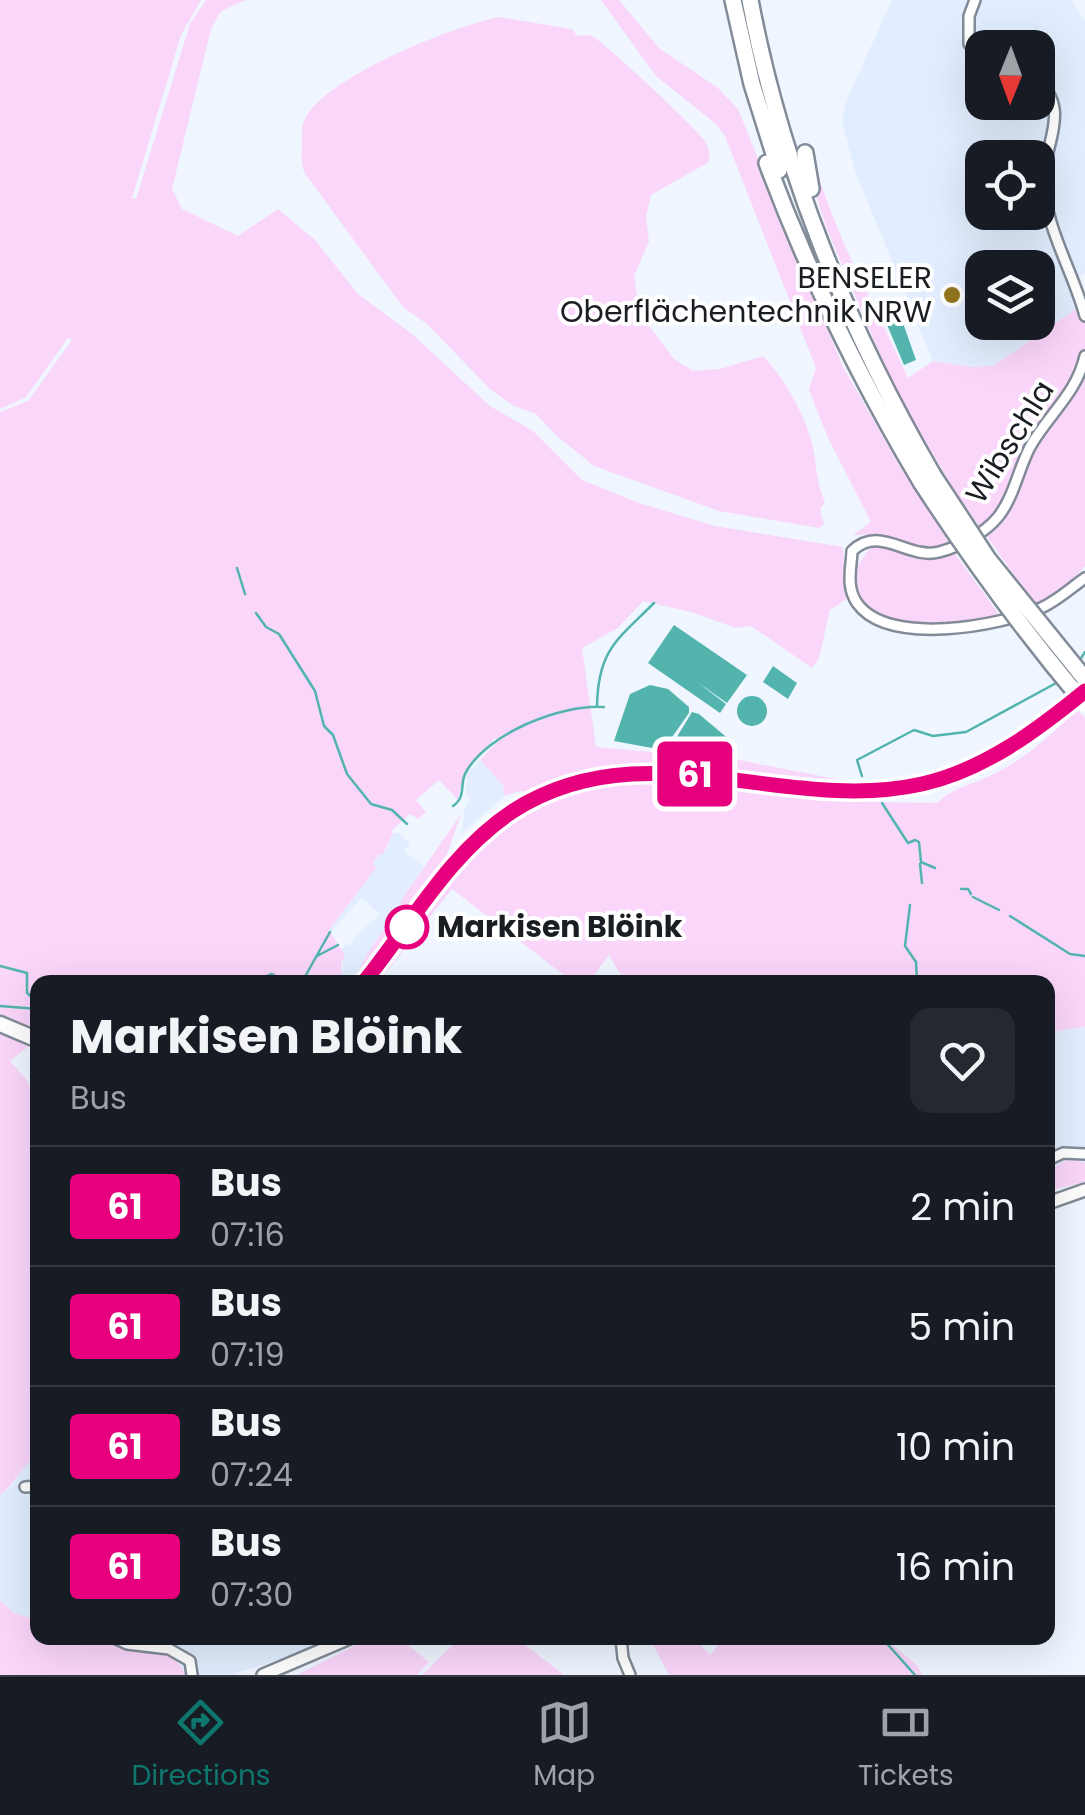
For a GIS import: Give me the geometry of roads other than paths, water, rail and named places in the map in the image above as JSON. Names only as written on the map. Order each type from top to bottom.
[{"type":"highway","points":[[733,0],[766,134],[820,265]]},
{"type":"highway","points":[[750,0],[820,265]]},
{"type":"highway","points":[[805,153],[820,265]]},
{"type":"highway","points":[[767,163],[904,424],[965,550],[1085,704]]},
{"type":"highway","points":[[927,478],[1085,679]]},
{"type":"main road","points":[[369,975],[469,848],[513,811],[548,793],[588,779],[660,772],[840,792],[920,785],[987,760],[1085,691]]},
{"type":"main road","points":[[0,1024],[30,1037]]},
{"type":"main road","points":[[1055,1201],[1085,1190]]},
{"type":"main road","points":[[262,1675],[333,1645]]},
{"type":"street","points":[[968,30],[968,16],[975,0]]},
{"type":"street","points":[[1055,113],[1045,169],[1046,203],[1085,316]]},
{"type":"street","name":"Wibschla","points":[[1085,356],[1074,387],[1034,440],[1006,504],[992,523],[952,548],[928,554],[882,540],[867,542],[852,551],[849,572],[854,599],[870,614],[900,625],[951,630],[1005,621],[1038,610],[1085,578]]},
{"type":"street","points":[[1055,1157],[1085,1154]]},
{"type":"street","points":[[25,1486],[30,1486]]},
{"type":"street","points":[[135,1645],[169,1649],[190,1661],[192,1675]]},
{"type":"street","points":[[622,1645],[630,1675]]},
{"type":"waterway","points":[[237,568],[245,594]]},
{"type":"waterway","points":[[597,706],[601,671],[612,647],[654,603]]},
{"type":"waterway","points":[[256,613],[266,627],[279,634],[315,691],[324,726],[333,735],[347,774],[371,804],[392,810],[407,824]]},
{"type":"waterway","points":[[1078,663],[1085,652]]},
{"type":"waterway","points":[[862,776],[857,760],[914,730],[933,736],[966,732],[1058,682]]},
{"type":"waterway","points":[[453,806],[460,798],[466,772],[491,745],[547,716],[604,707]]},
{"type":"waterway","points":[[882,803],[908,843],[919,842],[921,862],[935,868]]},
{"type":"waterway","points":[[920,864],[922,883]]},
{"type":"waterway","points":[[961,889],[968,889],[971,894]]},
{"type":"waterway","points":[[973,897],[999,910]]},
{"type":"waterway","points":[[910,905],[905,946],[916,962],[917,975]]},
{"type":"waterway","points":[[1010,916],[1070,954],[1085,956]]},
{"type":"waterway","points":[[306,975],[330,932]]},
{"type":"waterway","points":[[317,956],[338,945]]},
{"type":"waterway","points":[[0,966],[27,973],[30,995]]},
{"type":"waterway","points":[[270,975],[274,975]]},
{"type":"waterway","points":[[0,1006],[30,1008]]},
{"type":"waterway","points":[[888,1645],[915,1675]]},
{"type":"place","name":"BENSELER Oberflächentechnik NRW","points":[[952,295]]},
{"type":"place","name":"Markisen Blöink","points":[[407,927]]}]
